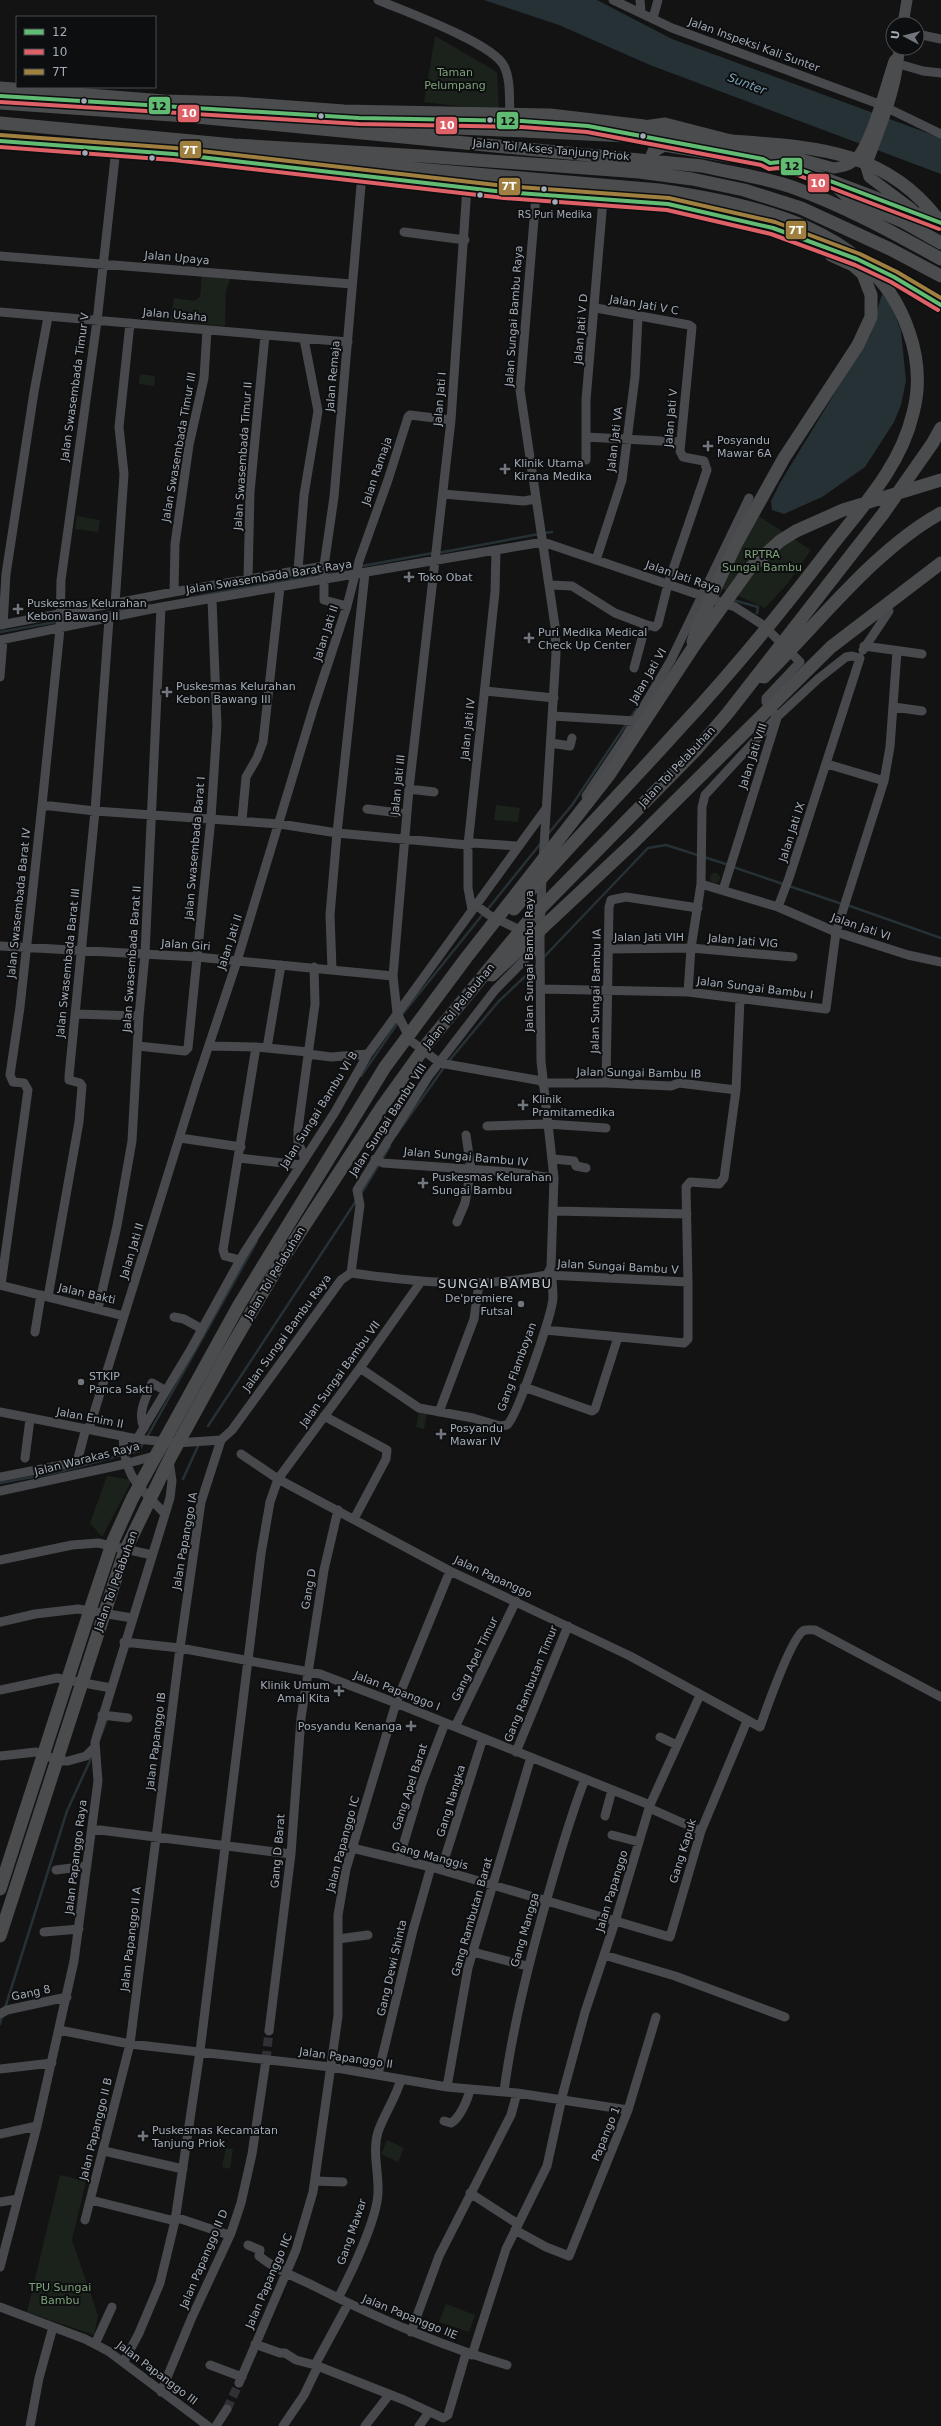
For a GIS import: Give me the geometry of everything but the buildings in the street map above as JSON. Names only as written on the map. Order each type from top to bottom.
[{"type":"highway","points":[[0,88],[164,101],[237,103],[344,112],[580,117],[607,123],[644,126],[771,158],[916,213],[941,224]]},
{"type":"highway","name":"Jalan Tol Akses Tanjung Priok","points":[[0,102],[659,160],[720,170],[791,187],[842,207],[866,218],[941,259]]},
{"type":"highway","points":[[271,125],[333,122],[470,128],[806,147],[855,158],[879,168],[903,183],[927,204],[941,224]]},
{"type":"highway","name":"Jalan Tol Akses Tanjung Priok","points":[[0,123],[234,145],[422,156],[664,175],[717,184],[801,208],[890,249],[941,276]]},
{"type":"highway","points":[[603,200],[623,178],[628,159],[622,134],[607,123]]},
{"type":"highway","points":[[0,141],[116,149],[362,174],[467,188],[536,195],[668,204],[773,228],[857,259],[894,277],[941,306]]},
{"type":"highway","points":[[234,145],[248,152],[268,156],[660,190],[721,200],[789,219],[842,245],[870,268],[889,289],[904,316],[912,340],[917,364],[918,389],[913,413],[905,440],[878,486],[752,646],[476,953],[466,958]]},
{"type":"highway","points":[[668,204],[653,188],[648,175],[649,160],[659,146],[673,145],[761,162],[780,162]]},
{"type":"highway","points":[[832,182],[850,199],[904,222],[941,243]]},
{"type":"highway","points":[[651,203],[658,208],[785,239],[840,259],[859,270],[869,286],[872,305],[871,317],[858,345],[784,458],[736,544],[698,625],[689,654]]},
{"type":"highway","points":[[727,714],[883,514],[932,444],[941,428]]},
{"type":"highway","name":"Jalan Tol Pelabuhan","points":[[0,1889],[92,1604],[114,1541],[132,1499],[235,1312],[385,1067],[466,958],[609,775],[735,587],[755,563],[780,541],[796,531],[843,510],[941,480]]},
{"type":"highway","points":[[727,714],[794,648],[860,578],[908,536],[941,513]]},
{"type":"highway","points":[[476,987],[494,974],[590,885],[831,647],[941,563]]},
{"type":"highway","name":"Jalan Tol Pelabuhan","points":[[0,1936],[124,1553],[148,1499],[227,1354],[319,1203],[381,1108],[427,1044],[476,987],[530,919],[695,750],[727,714]]},
{"type":"main road","points":[[904,16],[906,0]]},
{"type":"main road","points":[[899,56],[894,61],[883,108],[865,153],[866,167],[869,177],[916,213]]},
{"type":"main road","points":[[644,126],[659,122],[680,126],[834,168],[842,168],[865,153]]},
{"type":"street","points":[[378,0],[474,43],[495,55],[504,65],[508,77],[510,115]]},
{"type":"street","name":"Jalan Inspeksi Kali Sunter","points":[[614,0],[672,28],[883,108],[941,134]]},
{"type":"street","points":[[640,0],[641,12]]},
{"type":"street","points":[[653,18],[658,0]]},
{"type":"street","points":[[925,36],[941,39]]},
{"type":"street","points":[[899,56],[923,71],[941,73]]},
{"type":"street","name":"Jalan Swasembada Timur V","points":[[60,628],[61,580],[97,321],[116,149]]},
{"type":"street","name":"Jalan Remaja","points":[[347,606],[324,600],[324,573],[334,497],[362,174]]},
{"type":"street","name":"Jalan Jati I","points":[[434,559],[451,420],[465,240],[467,188]]},
{"type":"street","name":"Jalan Sungai Bambu Raya","points":[[536,195],[520,390],[535,500],[551,585],[556,654],[553,716],[545,809],[540,942],[542,1082],[553,1159],[555,1211],[551,1267],[549,1275]]},
{"type":"street","name":"Jalan Jati V D","points":[[586,460],[586,400],[596,308],[603,200]]},
{"type":"street","points":[[404,232],[465,240]]},
{"type":"street","name":"Jalan Upaya","points":[[0,256],[352,284]]},
{"type":"street","name":"Jalan Jati V C","points":[[596,308],[638,317],[689,325]]},
{"type":"street","name":"Jalan Usaha","points":[[0,312],[348,342]]},
{"type":"street","points":[[48,316],[34,392],[6,574],[2,625],[298,570],[324,573]]},
{"type":"street","name":"Jalan Jati VA","points":[[598,557],[622,480],[635,377],[638,317]]},
{"type":"street","points":[[115,604],[124,474],[119,427],[130,323]]},
{"type":"street","name":"Jalan Jati V","points":[[669,582],[707,470],[704,460],[683,457],[679,442],[692,332],[689,325]]},
{"type":"street","name":"Jalan Swasembada Timur III","points":[[174,592],[175,544],[190,445],[204,378],[207,330]]},
{"type":"street","name":"Jalan Swasembada Timur II","points":[[248,579],[250,492],[265,335]]},
{"type":"street","points":[[298,570],[304,495],[318,411],[304,339]]},
{"type":"street","name":"Jalan Ramaja","points":[[358,573],[358,561],[409,415],[451,420]]},
{"type":"street","points":[[586,437],[679,442]]},
{"type":"street","points":[[443,494],[524,501],[535,500]]},
{"type":"street","name":"Jalan Jati VI","points":[[543,846],[576,810],[671,660],[702,592],[749,498]]},
{"type":"street","name":"Jalan Swasembada Barat Raya","points":[[1,640],[109,619],[161,607],[280,587],[324,573],[358,573],[543,541]]},
{"type":"street","name":"Jalan Jati Raya","points":[[543,541],[598,557],[702,592],[735,608],[763,625],[818,679]]},
{"type":"street","name":"Jalan Jati IV","points":[[480,910],[468,888],[468,845],[495,592],[496,550]]},
{"type":"street","name":"Jalan Jati III","points":[[400,1018],[393,976],[409,789],[434,559]]},
{"type":"street","points":[[332,969],[330,915],[358,573]]},
{"type":"street","name":"Jalan Jati II","points":[[124,1316],[280,824],[314,706],[358,573]]},
{"type":"street","points":[[551,585],[572,586],[615,613],[644,624],[654,626],[658,624],[669,582]]},
{"type":"street","points":[[242,820],[246,777],[257,758],[263,742],[280,587]]},
{"type":"street","name":"Jalan Swasembada Barat I","points":[[138,1046],[185,1051],[188,1048],[211,818],[217,726],[212,599]]},
{"type":"street","name":"Jalan Swasembada Barat II","points":[[98,1309],[117,1226],[132,1141],[139,1016],[145,954],[161,607]]},
{"type":"street","name":"Jalan Jati IX","points":[[778,907],[827,764],[864,646],[889,611]]},
{"type":"street","name":"Jalan Swasembada Barat III","points":[[44,1296],[79,1122],[82,1086],[80,1083],[69,1080],[69,1076],[95,812],[109,619]]},
{"type":"street","points":[[634,668],[645,627],[644,624]]},
{"type":"street","name":"Jalan Swasembada Barat IV","points":[[0,1285],[28,1090],[24,1083],[13,1082],[10,1078],[27,948],[60,628]]},
{"type":"street","points":[[0,677],[1,640]]},
{"type":"street","points":[[864,646],[922,654]]},
{"type":"street","name":"Jalan Sungai Bambu I","points":[[541,989],[608,992],[688,992],[826,1009],[836,932],[884,781],[890,747],[894,707],[897,651]]},
{"type":"street","name":"Jalan Jati VIII","points":[[723,890],[777,717],[818,679],[846,658],[852,656],[860,658]]},
{"type":"street","points":[[688,992],[691,948],[701,884],[701,861],[703,848],[702,807],[705,795],[777,717],[766,702],[766,698],[800,662]]},
{"type":"street","points":[[484,691],[554,698]]},
{"type":"street","points":[[894,707],[922,711]]},
{"type":"street","points":[[553,716],[631,721]]},
{"type":"street","points":[[551,744],[570,746],[572,738]]},
{"type":"street","points":[[827,764],[884,781]]},
{"type":"street","points":[[409,789],[434,792]]},
{"type":"street","points":[[42,805],[95,812],[242,820],[337,833],[405,838],[468,845],[473,843],[517,846]]},
{"type":"street","points":[[367,808],[407,814]]},
{"type":"street","name":"Jalan Sungai Bambu VI B","points":[[143,1440],[144,1428],[202,1329],[240,1260],[335,1112],[368,1054],[400,1018],[480,910],[517,846],[545,809]]},
{"type":"street","name":"Jalan Jati VI","points":[[701,884],[778,907],[836,932],[908,955],[941,962]]},
{"type":"street","name":"Jalan Sungai Bambu IA","points":[[606,1083],[608,907],[611,900],[626,897],[698,908]]},
{"type":"street","points":[[480,910],[540,942]]},
{"type":"street","name":"Jalan Sungai Bambu VIII","points":[[350,1273],[360,1205],[357,1190],[378,1161],[441,1064],[495,990],[540,942]]},
{"type":"street","name":"Jalan Giri","points":[[0,946],[197,957],[314,967],[393,976]]},
{"type":"street","name":"Jalan Jati VIH","points":[[608,949],[691,948]]},
{"type":"street","name":"Jalan Jati VIG","points":[[691,948],[793,957]]},
{"type":"street","points":[[267,1048],[281,965]]},
{"type":"street","points":[[239,1158],[303,1162],[298,1142],[298,1129],[315,1004],[314,967]]},
{"type":"street","points":[[736,1090],[740,999]]},
{"type":"street","points":[[76,1014],[139,1016]]},
{"type":"street","points":[[400,1018],[412,1041],[441,1064]]},
{"type":"street","points":[[209,1046],[256,1047],[331,1057],[368,1054]]},
{"type":"street","points":[[240,1260],[225,1256],[223,1250],[241,1147],[256,1047]]},
{"type":"street","name":"Jalan Sungai Bambu IB","points":[[441,1064],[542,1082],[671,1086],[679,1083],[736,1090]]},
{"type":"street","name":"Jalan Sungai Bambu V","points":[[549,1275],[688,1282],[687,1185],[694,1181],[719,1184],[724,1178],[736,1090]]},
{"type":"street","points":[[487,1126],[547,1124],[606,1128]]},
{"type":"street","points":[[457,1222],[465,1203],[471,1169],[466,1135]]},
{"type":"street","points":[[180,1138],[241,1147]]},
{"type":"street","points":[[553,1159],[574,1161],[576,1166],[586,1168]]},
{"type":"street","name":"Jalan Sungai Bambu IV","points":[[378,1161],[554,1178]]},
{"type":"street","points":[[555,1211],[687,1214]]},
{"type":"street","points":[[350,1273],[420,1282],[478,1284],[549,1275]]},
{"type":"street","name":"Jalan Sungai Bambu Raya","points":[[221,1440],[232,1430],[341,1280],[350,1273]]},
{"type":"street","name":"Gang Flamboyan","points":[[360,1368],[413,1405],[505,1426],[509,1424],[545,1330],[553,1298],[549,1275]]},
{"type":"street","name":"Jalan Sungai Bambu VII","points":[[200,2050],[261,1554],[270,1502],[278,1479],[360,1368],[420,1282]]},
{"type":"street","points":[[545,1330],[680,1344],[686,1342],[689,1302],[688,1282]]},
{"type":"street","points":[[439,1412],[474,1319],[478,1284]]},
{"type":"street","name":"Jalan Bakti","points":[[0,1285],[124,1316],[78,1462],[48,1475]]},
{"type":"street","points":[[35,1332],[44,1296]]},
{"type":"street","points":[[174,1317],[184,1319],[202,1329]]},
{"type":"street","points":[[524,1387],[592,1411],[595,1409],[618,1337]]},
{"type":"street","points":[[144,1428],[140,1420],[141,1412],[152,1383],[166,1391]]},
{"type":"street","name":"Jalan Enim II","points":[[0,1412],[88,1428],[143,1440],[176,1443]]},
{"type":"street","points":[[324,1416],[387,1450],[386,1459],[354,1519]]},
{"type":"street","points":[[24,1458],[30,1418]]},
{"type":"street","points":[[123,1436],[124,1457],[136,1483],[165,1514]]},
{"type":"street","points":[[167,1452],[176,1443],[221,1440]]},
{"type":"street","name":"Jalan Papanggo IA","points":[[180,1648],[201,1502],[221,1440]]},
{"type":"street","name":"Jalan Warakas Raya","points":[[0,1491],[13,1480],[48,1475],[124,1457],[136,1461],[167,1452]]},
{"type":"street","name":"Jalan Papanggo Raya","points":[[0,2267],[1,2258],[37,2126],[67,1997],[79,1929],[98,1781],[98,1764],[95,1747],[106,1716],[111,1688],[126,1643],[132,1618],[170,1498],[172,1481],[167,1452]]},
{"type":"street","name":"Jalan Papanggo","points":[[241,1454],[278,1479],[450,1571],[630,1656],[760,1727],[786,1661],[797,1639],[806,1630],[815,1630],[941,1697]]},
{"type":"street","points":[[0,1477],[13,1480],[48,1475]]},
{"type":"street","name":"Gang D","points":[[308,1672],[324,1570],[338,1510]]},
{"type":"street","points":[[0,1560],[72,1545],[98,1543],[152,1555]]},
{"type":"street","name":"Jalan Papanggo IC","points":[[331,2067],[338,2016],[338,1939],[340,1903],[352,1848],[396,1703],[450,1571]]},
{"type":"street","name":"Gang Apel Timur","points":[[456,1727],[516,1601]]},
{"type":"street","points":[[0,1622],[35,1614],[78,1609],[132,1618]]},
{"type":"street","name":"Gang Rambutan Timur","points":[[516,1752],[568,1626]]},
{"type":"street","name":"Jalan Papanggo I","points":[[126,1643],[180,1648],[308,1672],[396,1703],[531,1757],[612,1790],[701,1831]]},
{"type":"street","name":"Jalan Papanggo IB","points":[[156,1837],[180,1648]]},
{"type":"street","name":"Gang D Barat","points":[[269,2031],[291,1854],[301,1718],[308,1672]]},
{"type":"street","points":[[0,1690],[57,1678],[111,1688]]},
{"type":"street","name":"Jalan Papanggo","points":[[429,2412],[443,2418],[448,2415],[497,2272],[516,2227],[535,2195],[547,2166],[562,2099],[585,2012],[615,1922],[649,1807],[700,1695]]},
{"type":"street","points":[[106,1716],[128,1718]]},
{"type":"street","name":"Gang Kapuk","points":[[615,1922],[671,1936],[701,1831],[747,1721]]},
{"type":"street","name":"Gang Apel Barat","points":[[399,1859],[421,1786],[445,1723]]},
{"type":"street","points":[[660,1737],[677,1745]]},
{"type":"street","name":"Gang Nangka","points":[[441,1870],[483,1738]]},
{"type":"street","points":[[0,1756],[36,1752],[60,1761],[68,1761],[86,1756],[95,1747]]},
{"type":"street","name":"Gang Rambutan Barat","points":[[447,2087],[458,2015],[473,1952],[531,1757]]},
{"type":"street","name":"Gang Mangga","points":[[504,2091],[511,2040],[527,1966],[568,1825],[585,1779]]},
{"type":"street","points":[[605,1816],[612,1790]]},
{"type":"street","points":[[92,1829],[291,1854]]},
{"type":"street","points":[[612,1835],[639,1842]]},
{"type":"street","name":"Jalan Papanggo II A","points":[[130,2044],[156,1837]]},
{"type":"street","name":"Gang Manggis","points":[[352,1848],[431,1867],[615,1922]]},
{"type":"street","points":[[56,1870],[87,1866]]},
{"type":"street","name":"Gang Dewi Shinta","points":[[378,2074],[413,1930],[431,1867]]},
{"type":"street","points":[[44,1932],[79,1929]]},
{"type":"street","points":[[338,1939],[368,1935]]},
{"type":"street","points":[[473,1952],[527,1966]]},
{"type":"street","points":[[604,1955],[675,1976],[785,2017]]},
{"type":"street","name":"Gang 8","points":[[3,2012],[67,1997]]},
{"type":"street","name":"Papango 1","points":[[516,2227],[546,2247],[569,2256],[628,2110],[656,2017]]},
{"type":"street","name":"Jalan Papanggo II","points":[[59,2030],[130,2044],[200,2050],[266,2060],[331,2067],[447,2087],[504,2091],[628,2110]]},
{"type":"street","name":"Jalan Papanggo II B","points":[[85,2220],[104,2151],[130,2044]]},
{"type":"street","points":[[124,2361],[139,2333],[160,2283],[175,2219],[200,2050]]},
{"type":"street","name":"Jalan Papanggo II D","points":[[161,2392],[229,2235],[249,2172],[266,2060]]},
{"type":"street","points":[[0,2069],[52,2063]]},
{"type":"street","name":"Jalan Papanggo IIC","points":[[210,2365],[241,2380],[255,2344],[287,2272],[302,2231],[314,2181],[331,2067]]},
{"type":"street","name":"Gang Mawar","points":[[338,2298],[350,2275],[373,2215],[378,2192],[378,2132],[396,2096],[401,2079]]},
{"type":"street","points":[[444,2121],[451,2123],[454,2121],[465,2104],[470,2089]]},
{"type":"street","points":[[411,2332],[439,2256],[470,2192],[511,2115],[518,2093]]},
{"type":"street","points":[[0,2134],[37,2126]]},
{"type":"street","points":[[104,2151],[183,2169]]},
{"type":"street","points":[[314,2181],[343,2182]]},
{"type":"street","points":[[470,2192],[516,2227]]},
{"type":"street","points":[[0,2202],[18,2199]]},
{"type":"street","points":[[91,2200],[175,2219],[229,2235]]},
{"type":"street","name":"Jalan Papanggo IIE","points":[[248,2245],[260,2250],[260,2257],[348,2304],[411,2332],[469,2354],[507,2365]]},
{"type":"street","points":[[283,2426],[304,2395],[348,2304]]},
{"type":"street","name":"Jalan Papanggo III","points":[[0,2307],[95,2344],[124,2361],[161,2392],[208,2426]]},
{"type":"street","points":[[95,2344],[112,2307]]},
{"type":"street","points":[[30,2426],[39,2378],[53,2327]]},
{"type":"street","points":[[255,2344],[280,2353],[285,2352],[296,2360],[317,2366],[429,2412],[419,2426]]},
{"type":"street","points":[[365,2426],[389,2395]]},
{"type":"street","points":[[216,2426],[227,2408]]},
{"type":"green space","name":"Taman Pelumpang","points":[[435,36],[497,72],[499,111],[424,102]]},
{"type":"green space","points":[[202,275],[231,277],[226,291],[225,326],[170,321],[174,298],[194,301],[200,297]]},
{"type":"green space","points":[[140,374],[155,376],[154,386],[139,384]]},
{"type":"green space","name":"RPTRA Sungai Bambu","points":[[751,511],[811,550],[788,583],[765,608],[709,583]]},
{"type":"green space","points":[[77,516],[100,520],[98,532],[75,529]]},
{"type":"green space","points":[[496,805],[520,808],[518,822],[494,820]]},
{"type":"green space","points":[[715,873],[720,878],[715,883],[710,878]]},
{"type":"green space","points":[[419,1411],[427,1413],[424,1429],[416,1427]]},
{"type":"green space","points":[[107,1476],[132,1480],[102,1537],[90,1523]]},
{"type":"green space","points":[[387,2140],[404,2148],[398,2162],[381,2154]]},
{"type":"green space","points":[[226,2148],[233,2149],[230,2169],[222,2167]]},
{"type":"green space","name":"TPU Sungai Bambu","points":[[60,2175],[86,2181],[72,2240],[98,2315],[94,2335],[27,2312]]},
{"type":"green space","points":[[446,2304],[475,2315],[469,2332],[439,2322]]},
{"type":"water","name":"Sunter","points":[[484,0],[597,0],[672,39],[941,138],[941,174],[650,65],[559,25]]},
{"type":"water","points":[[882,294],[891,304],[901,331],[906,381],[901,405],[894,422],[865,467],[822,497],[784,514],[772,510],[771,501],[780,483],[870,335]]},
{"type":"waterway","points":[[544,533],[552,532]]},
{"type":"waterway","points":[[438,553],[539,534]]},
{"type":"waterway","points":[[188,598],[433,553]]},
{"type":"waterway","points":[[733,600],[758,607],[757,613]]},
{"type":"waterway","points":[[0,632],[150,605]]},
{"type":"waterway","points":[[630,718],[639,706]]},
{"type":"waterway","points":[[548,834],[572,805],[627,723]]},
{"type":"waterway","points":[[487,910],[541,843]]},
{"type":"waterway","points":[[542,959],[648,848],[666,845],[729,865]]},
{"type":"waterway","points":[[733,867],[842,904]]},
{"type":"waterway","points":[[847,905],[941,938]]},
{"type":"waterway","points":[[401,1016],[483,914]]},
{"type":"waterway","points":[[448,1062],[498,1002],[538,964]]},
{"type":"waterway","points":[[361,1076],[399,1021]]},
{"type":"waterway","points":[[396,1135],[445,1066]]},
{"type":"waterway","points":[[382,1159],[390,1146]]},
{"type":"waterway","points":[[361,1194],[379,1164]]},
{"type":"waterway","points":[[208,1426],[356,1201]]},
{"type":"waterway","points":[[147,1437],[257,1241]]},
{"type":"waterway","points":[[127,1454],[139,1451],[144,1441]]},
{"type":"waterway","points":[[183,1479],[198,1446]]},
{"type":"waterway","points":[[0,1483],[59,1472],[122,1455]]},
{"type":"waterway","points":[[101,1735],[108,1717]]},
{"type":"waterway","points":[[5,2008],[67,1811],[93,1754]]},
{"type":"waterway","points":[[0,2024],[2,2016]]},
{"type":"tunnel","points":[[266,2060],[269,2031]]},
{"type":"tunnel","points":[[227,2409],[239,2383]]},
{"type":"transit line","name":"12","points":[[0,96],[359,118],[522,121],[588,126],[763,159],[770,163],[780,162],[941,223]]},
{"type":"transit line","name":"10","points":[[0,102],[359,124],[522,127],[587,132],[761,165],[769,169],[779,168],[939,229]]},
{"type":"transit line","name":"7T","points":[[0,135],[175,148],[505,186],[669,198],[775,222],[860,254],[897,272],[941,298]]},
{"type":"transit line","name":"12","points":[[0,141],[174,154],[504,192],[668,204],[773,228],[857,259],[894,277],[941,305]]},
{"type":"transit line","name":"10","points":[[0,147],[173,160],[504,198],[667,210],[771,234],[855,265],[891,282],[938,310]]},
{"type":"place","name":"RS Puri Medika","points":[[555,202]]},
{"type":"place","name":"Posyandu Mawar 6A","points":[[708,446]]},
{"type":"place","name":"Klinik Utama Kirana Medika","points":[[505,469]]},
{"type":"place","name":"Toko Obat","points":[[409,577]]},
{"type":"place","name":"Puskesmas Kelurahan Kebon Bawang II","points":[[18,609]]},
{"type":"place","name":"Puri Medika Medical Check Up Center","points":[[529,638]]},
{"type":"place","name":"Puskesmas Kelurahan Kebon Bawang III","points":[[167,692]]},
{"type":"place","name":"Klinik Pramitamedika","points":[[523,1105]]},
{"type":"place","name":"Puskesmas Kelurahan Sungai Bambu","points":[[423,1183]]},
{"type":"place","name":"De'premiere Futsal","points":[[521,1304]]},
{"type":"place","name":"STKIP Panca Sakti","points":[[81,1382]]},
{"type":"place","name":"Posyandu Mawar IV","points":[[441,1434]]},
{"type":"place","name":"Klinik Umum Amal Kita","points":[[339,1691]]},
{"type":"place","name":"Posyandu Kenanga","points":[[411,1726]]},
{"type":"place","name":"Puskesmas Kecamatan Tanjung Priok","points":[[143,2136]]},
{"type":"district","name":"SUNGAI BAMBU","points":[[495,1283]]}]
